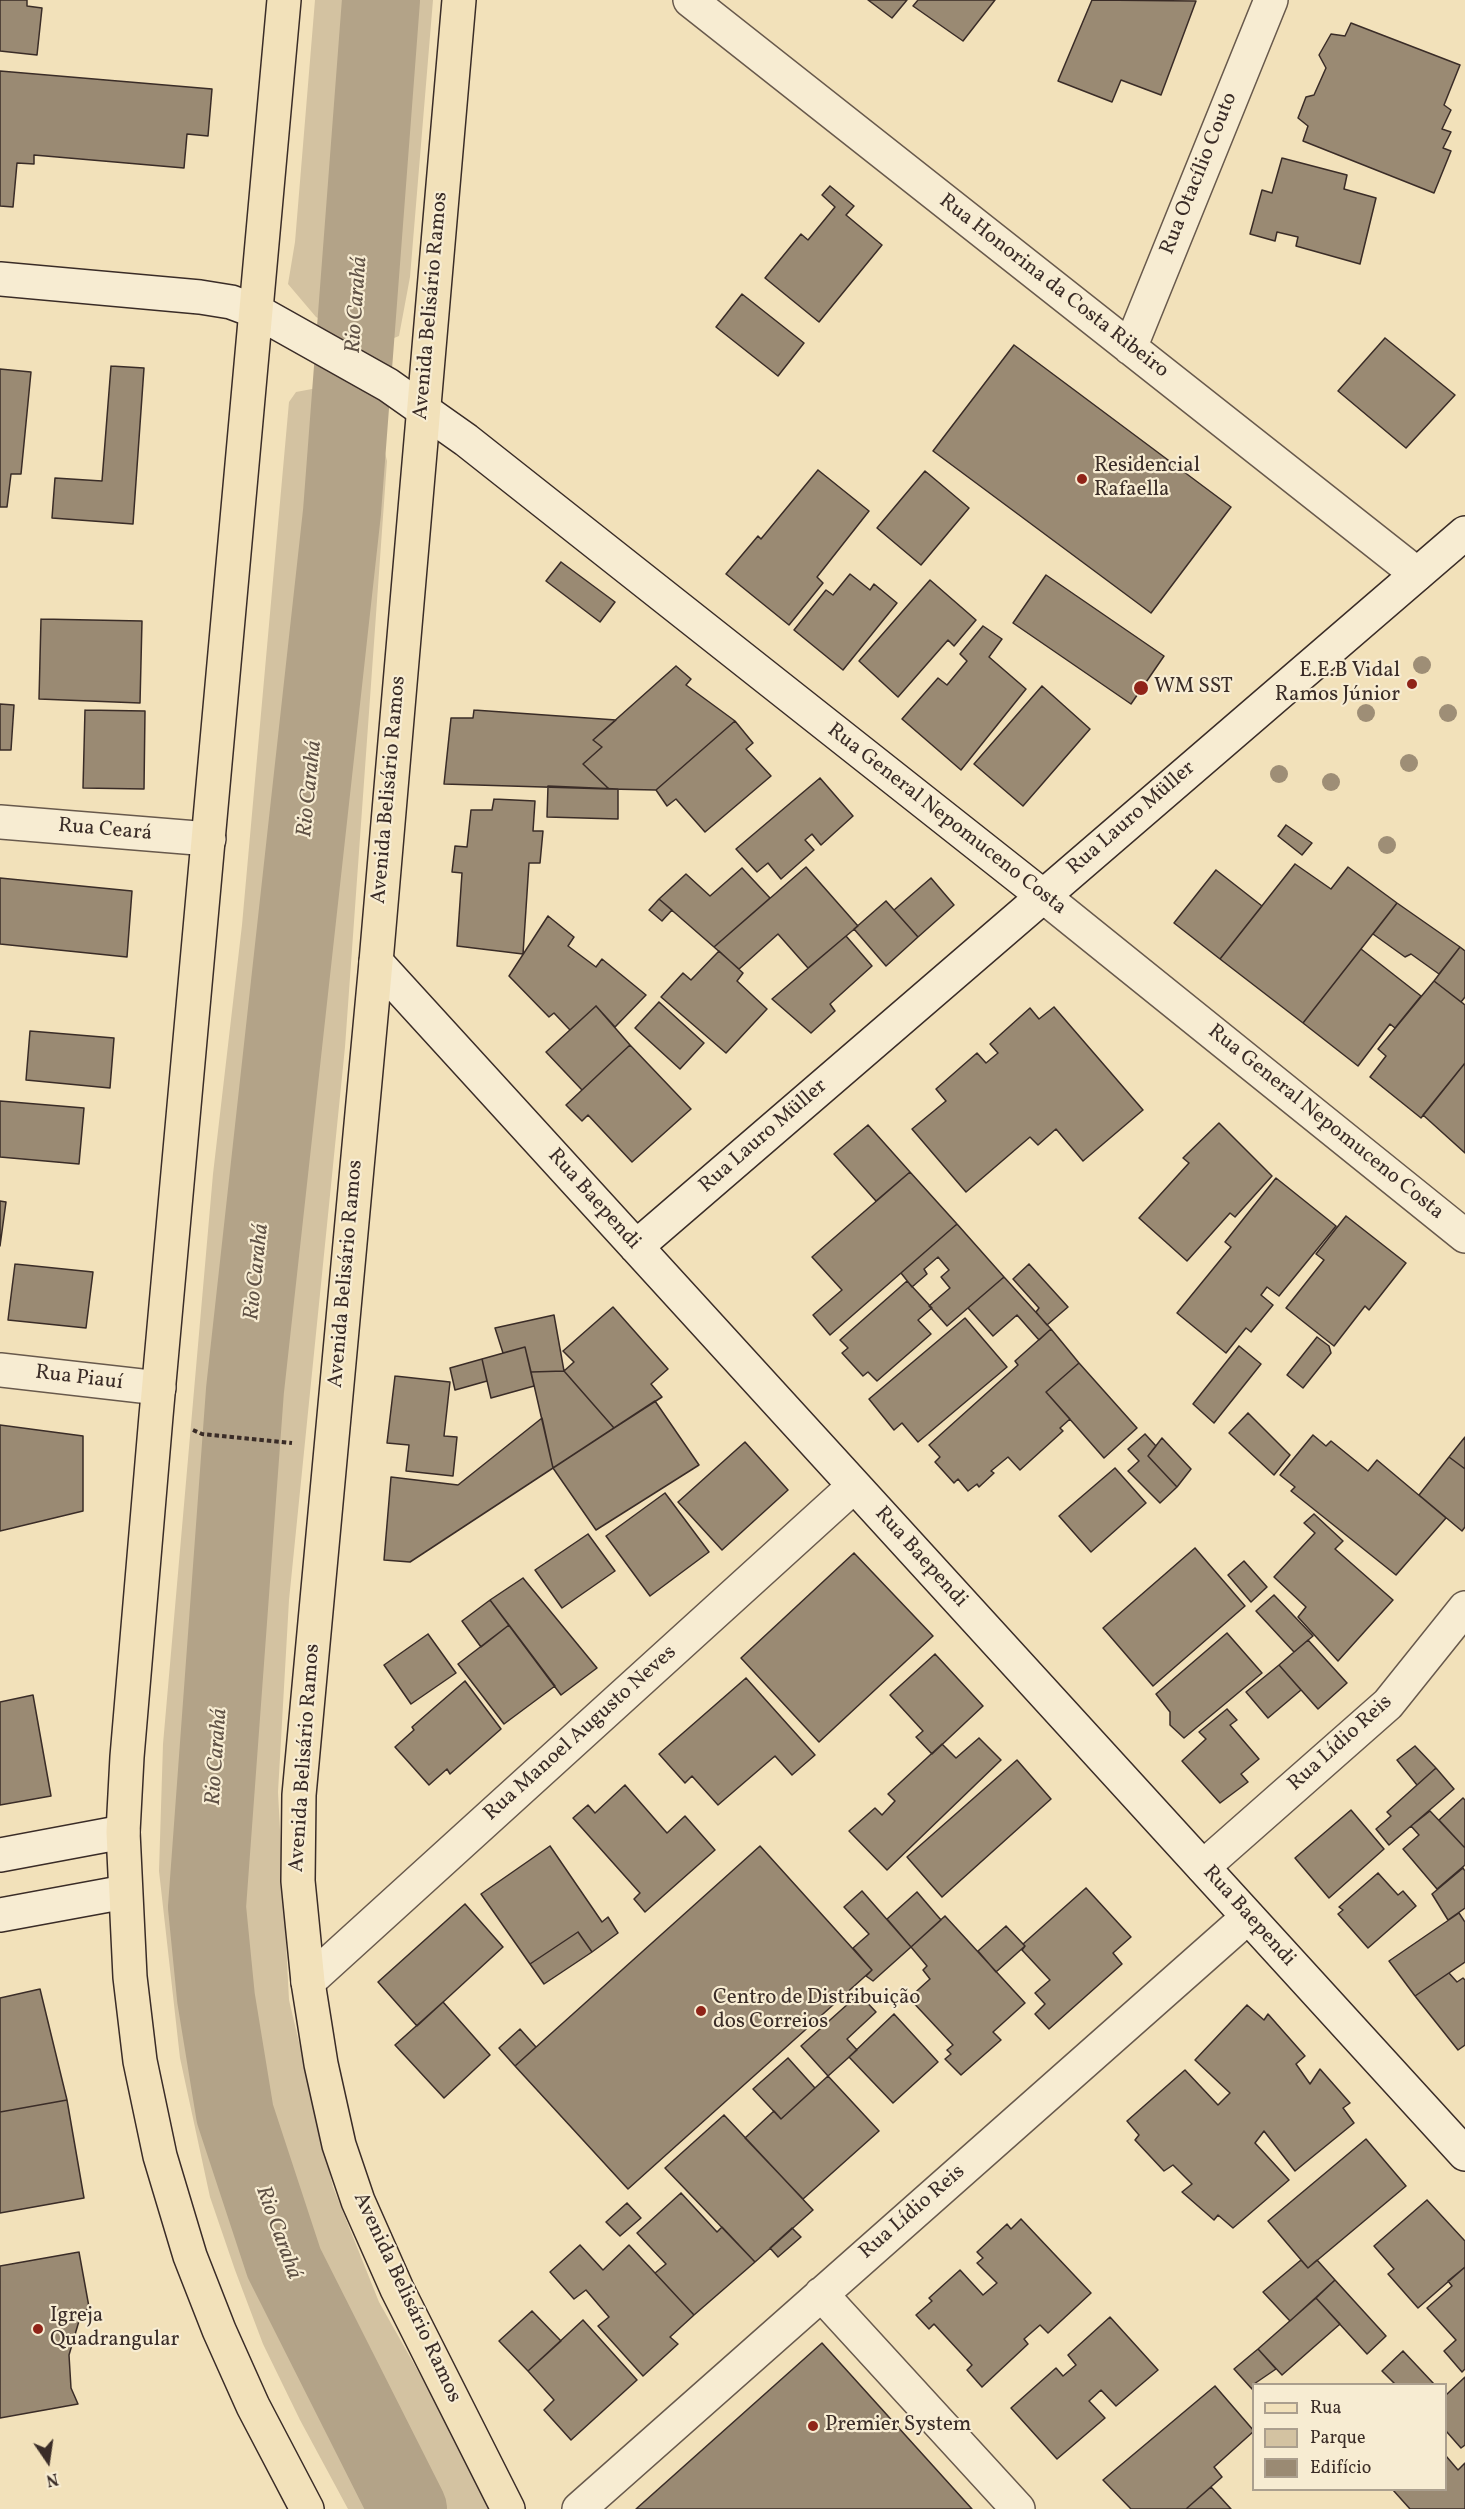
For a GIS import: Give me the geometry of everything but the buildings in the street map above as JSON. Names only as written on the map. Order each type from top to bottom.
[{"type":"main road","points":[[284,0],[258,312],[129,1725],[123,1832],[130,1977],[140,2061],[160,2156],[190,2256],[219,2330],[253,2406],[307,2509]]},
{"type":"main road","name":"Avenida Belisário Ramos","points":[[459,0],[376,962],[299,1795],[298,1881],[308,1982],[326,2087],[339,2145],[358,2201],[397,2289],[508,2509]]},
{"type":"street","name":"Rua Honorina da Costa Ribeiro","points":[[690,0],[1417,574]]},
{"type":"street","name":"Rua Otacílio Couto","points":[[1130,348],[1271,0]]},
{"type":"street","name":"Rua General Nepomuceno Costa","points":[[0,279],[200,297],[231,302],[258,312],[388,385],[423,408],[1043,896],[1465,1236]]},
{"type":"street","name":"Rua Lauro Müller","points":[[636,1247],[1465,532]]},
{"type":"street","name":"Rua Ceará","points":[[0,822],[209,839]]},
{"type":"street","name":"Rua Baependi","points":[[376,962],[1465,2154]]},
{"type":"street","name":"Rua Piauí","points":[[0,1370],[159,1388]]},
{"type":"street","name":"Rua Manoel Augusto Neves","points":[[308,1982],[854,1486]]},
{"type":"street","name":"Rua Lídio Reis","points":[[1203,1868],[1389,1704],[1465,1608]]},
{"type":"street","points":[[0,1855],[123,1832]]},
{"type":"street","points":[[0,1915],[125,1892]]},
{"type":"street","name":"Rua Lídio Reis","points":[[579,2509],[1248,1917]]},
{"type":"street","points":[[821,2294],[1018,2509]]},
{"type":"path","points":[[202,1434],[295,1444]]},
{"type":"green space","points":[[315,0],[433,0],[410,277],[399,336],[374,346],[316,317],[288,284],[295,242]]},
{"type":"green space","points":[[312,389],[322,391],[378,425],[387,461],[345,1047],[289,1600],[278,1792],[289,2000],[333,2187],[379,2302],[453,2433],[491,2509],[348,2509],[300,2420],[263,2344],[210,2197],[180,2058],[159,1871],[163,1744],[213,1174],[242,925],[289,402],[296,392]]},
{"type":"waterway","name":"Rio Carahá","points":[[381,0],[342,512],[245,1390],[207,1907],[216,1998],[235,2114],[284,2263],[408,2509]]},
{"type":"place","name":"Residencial Rafaella","points":[[1082,479]]},
{"type":"place","name":"E.E.B Vidal Ramos Júnior","points":[[1412,684]]},
{"type":"place","name":"WM SST","points":[[1141,688]]},
{"type":"place","name":"Centro de Distribuição dos Correios","points":[[701,2011]]},
{"type":"place","name":"Igreja Quadrangular","points":[[38,2329]]},
{"type":"place","name":"Premier System","points":[[813,2426]]}]
